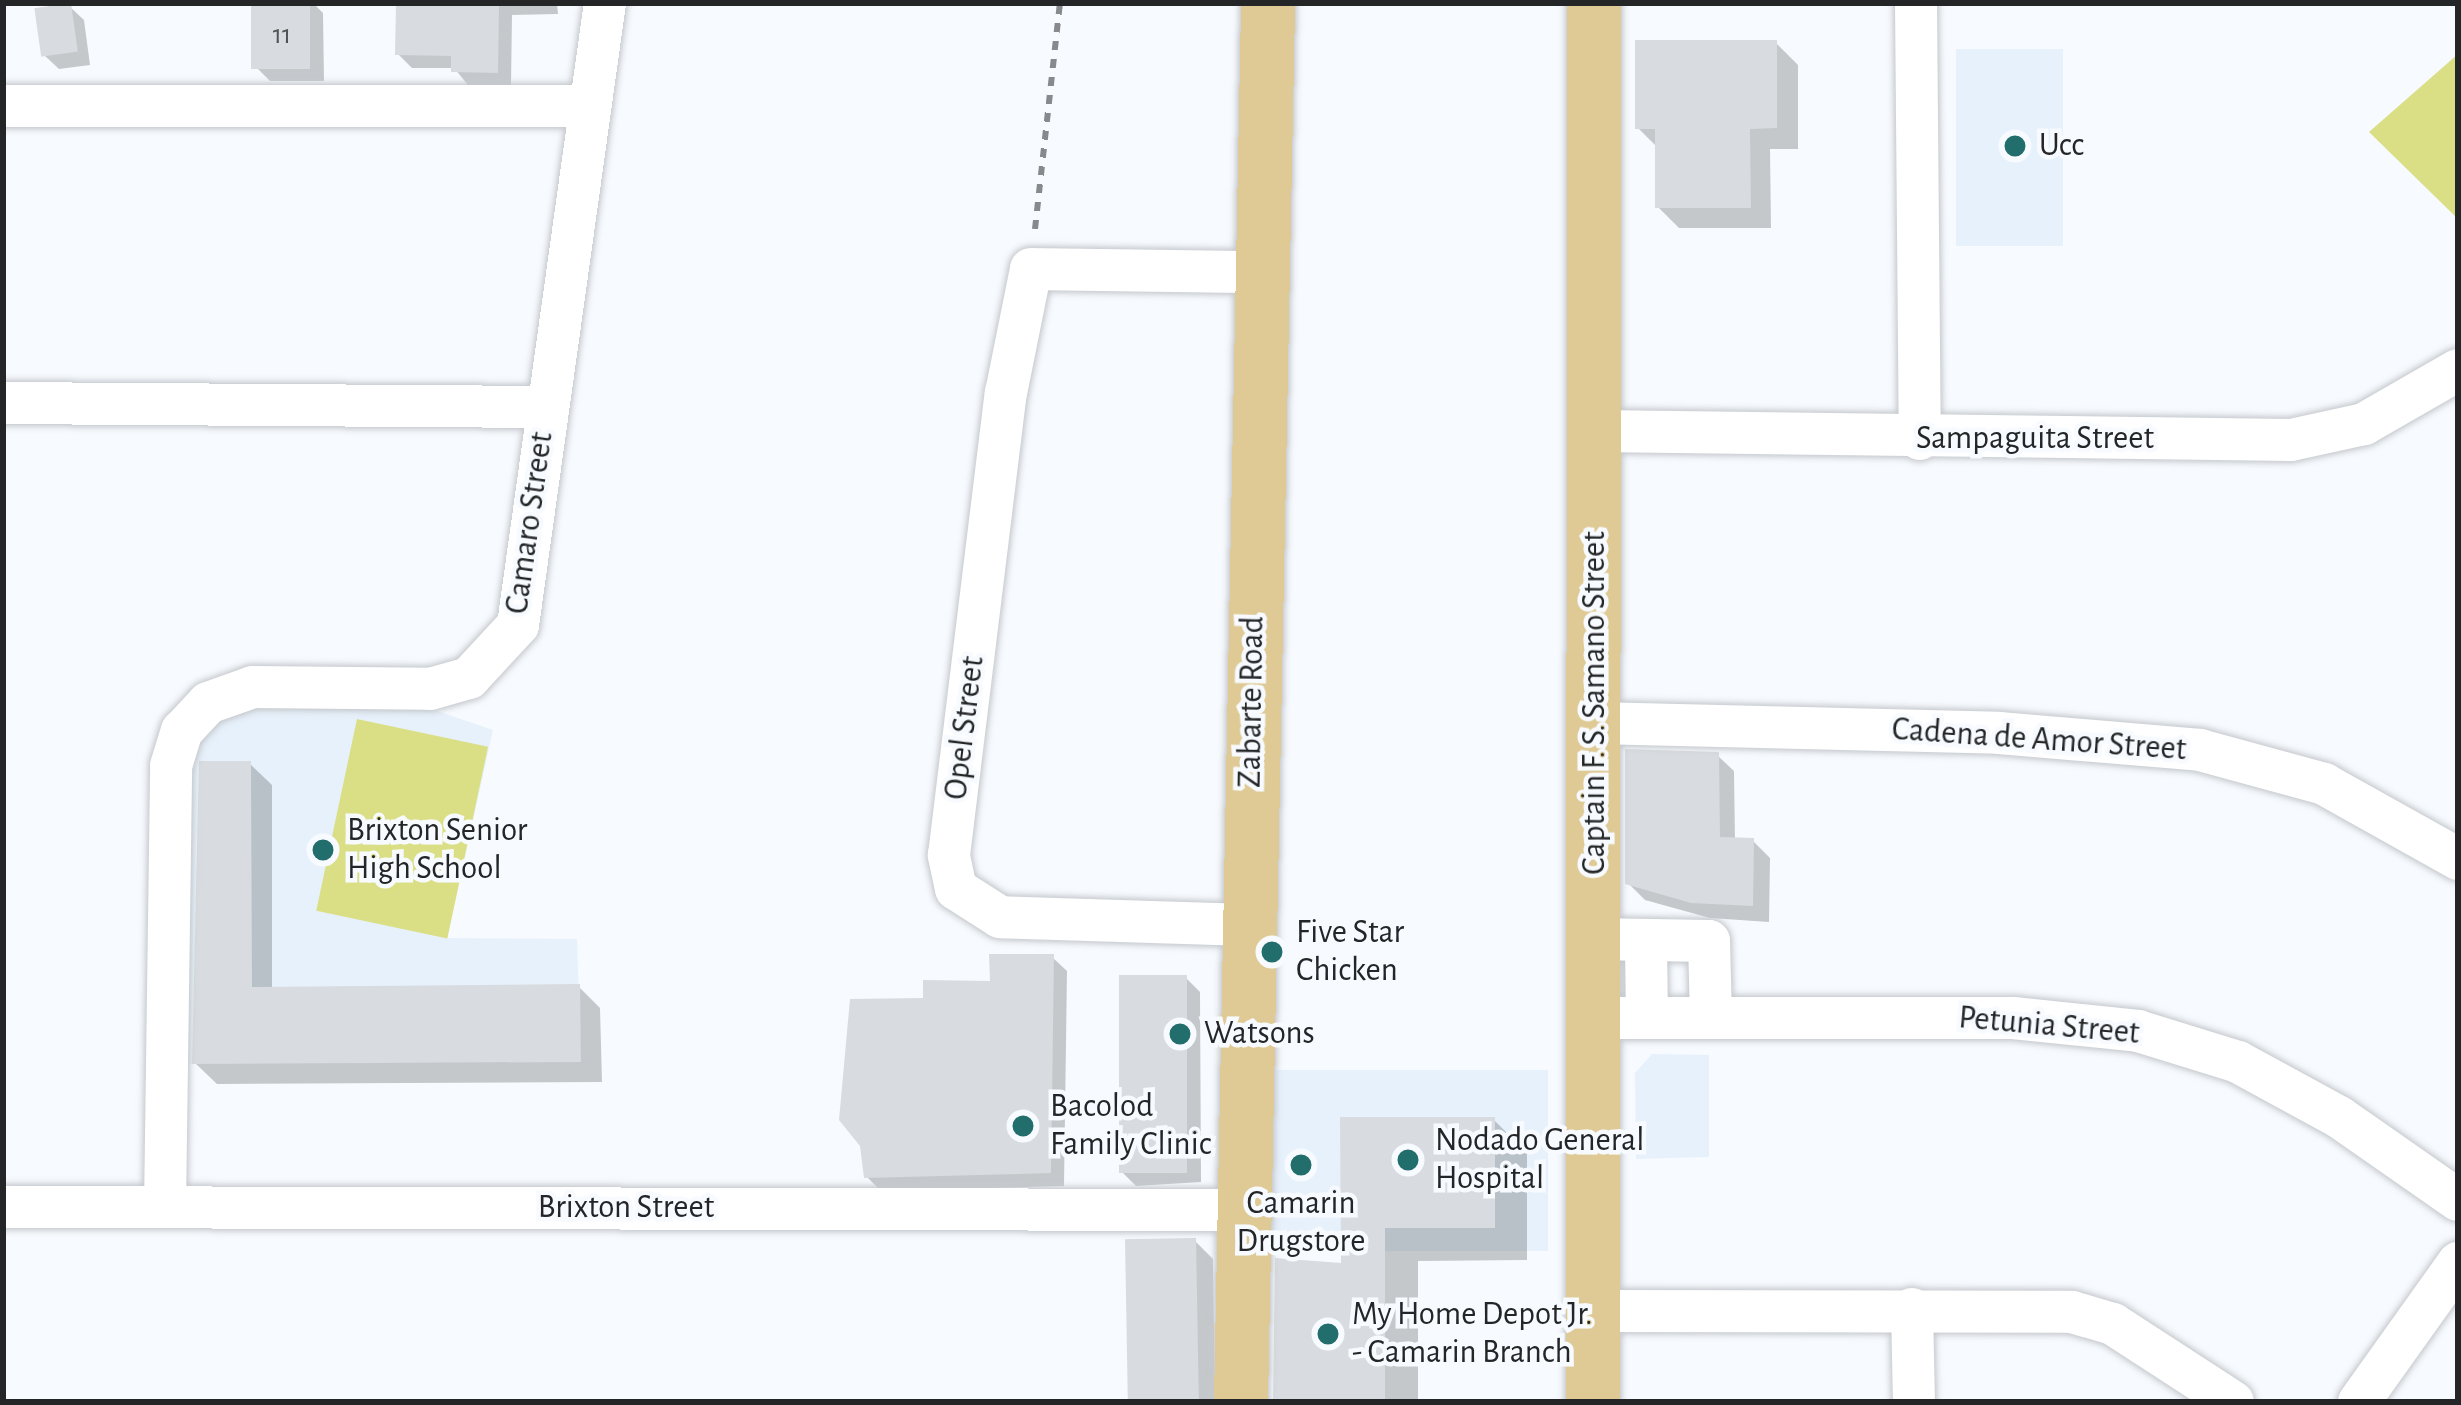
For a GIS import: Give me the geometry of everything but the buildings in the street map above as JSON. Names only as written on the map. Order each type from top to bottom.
[{"type":"main road","name":"Zabarte Road","points":[[1241,1402],[1249,1210],[1248,925],[1258,272],[1268,3]]},
{"type":"main road","name":"Captain F. S. Samano Street","points":[[1593,1402],[1595,1311],[1622,1018],[1620,940],[1596,723],[1594,3]]},
{"type":"street","name":"Camaro Street","points":[[166,1208],[171,766],[182,731],[208,703],[253,687],[430,689],[469,677],[493,659],[518,625],[605,3]]},
{"type":"street","points":[[1916,3],[1920,439]]},
{"type":"street","points":[[3,106],[588,106]]},
{"type":"street","points":[[1031,269],[1258,272]]},
{"type":"street","name":"Opel Street","points":[[1031,269],[1006,393],[952,832],[956,889],[1000,917],[1248,925]]},
{"type":"street","name":"Sampaguita Street","points":[[1596,431],[1920,439],[2291,440],[2364,424],[2458,370]]},
{"type":"street","points":[[3,403],[546,407]]},
{"type":"street","name":"Cadena de Amor Street","points":[[1596,723],[1999,733],[2200,750],[2324,784],[2455,853]]},
{"type":"street","points":[[1620,940],[1709,941],[1711,1017]]},
{"type":"street","name":"Petunia Street","points":[[1622,1018],[2013,1018],[2138,1031],[2238,1062],[2338,1117],[2458,1200]]},
{"type":"street","name":"Brixton Street","points":[[3,1208],[1249,1210]]},
{"type":"street","points":[[2359,1402],[2458,1263]]},
{"type":"street","points":[[1912,1309],[1914,1402]]},
{"type":"street","points":[[1595,1311],[2072,1312],[2113,1324],[2233,1402]]},
{"type":"path","points":[[1031,269],[1060,3]]},
{"type":"shaded area","points":[[1956,49],[2063,49],[2063,246],[1956,246]]},
{"type":"shaded area","name":"Brixton Senior High School","points":[[225,701],[411,702],[493,730],[447,938],[577,939],[581,1062],[180,1064],[180,761]]},
{"type":"shaded area","points":[[1652,1054],[1709,1055],[1709,1157],[1636,1159],[1635,1073]]},
{"type":"shaded area","name":"Nodado General Hospital","points":[[1267,1070],[1548,1070],[1548,1251],[1267,1251]]},
{"type":"green space","points":[[2458,54],[2458,219],[2369,132]]},
{"type":"green space","points":[[357,719],[488,747],[447,939],[316,911]]},
{"type":"place","name":"Ucc","points":[[2015,146]]},
{"type":"place","name":"Brixton Senior High School","points":[[323,850]]},
{"type":"place","name":"Five Star Chicken","points":[[1272,952]]},
{"type":"place","name":"Watsons","points":[[1180,1034]]},
{"type":"place","name":"Bacolod Family Clinic","points":[[1023,1126]]},
{"type":"place","name":"Nodado General Hospital","points":[[1408,1160]]},
{"type":"place","name":"Camarin Drugstore","points":[[1301,1165]]},
{"type":"place","name":"My Home Depot Jr. - Camarin Branch","points":[[1328,1334]]}]
